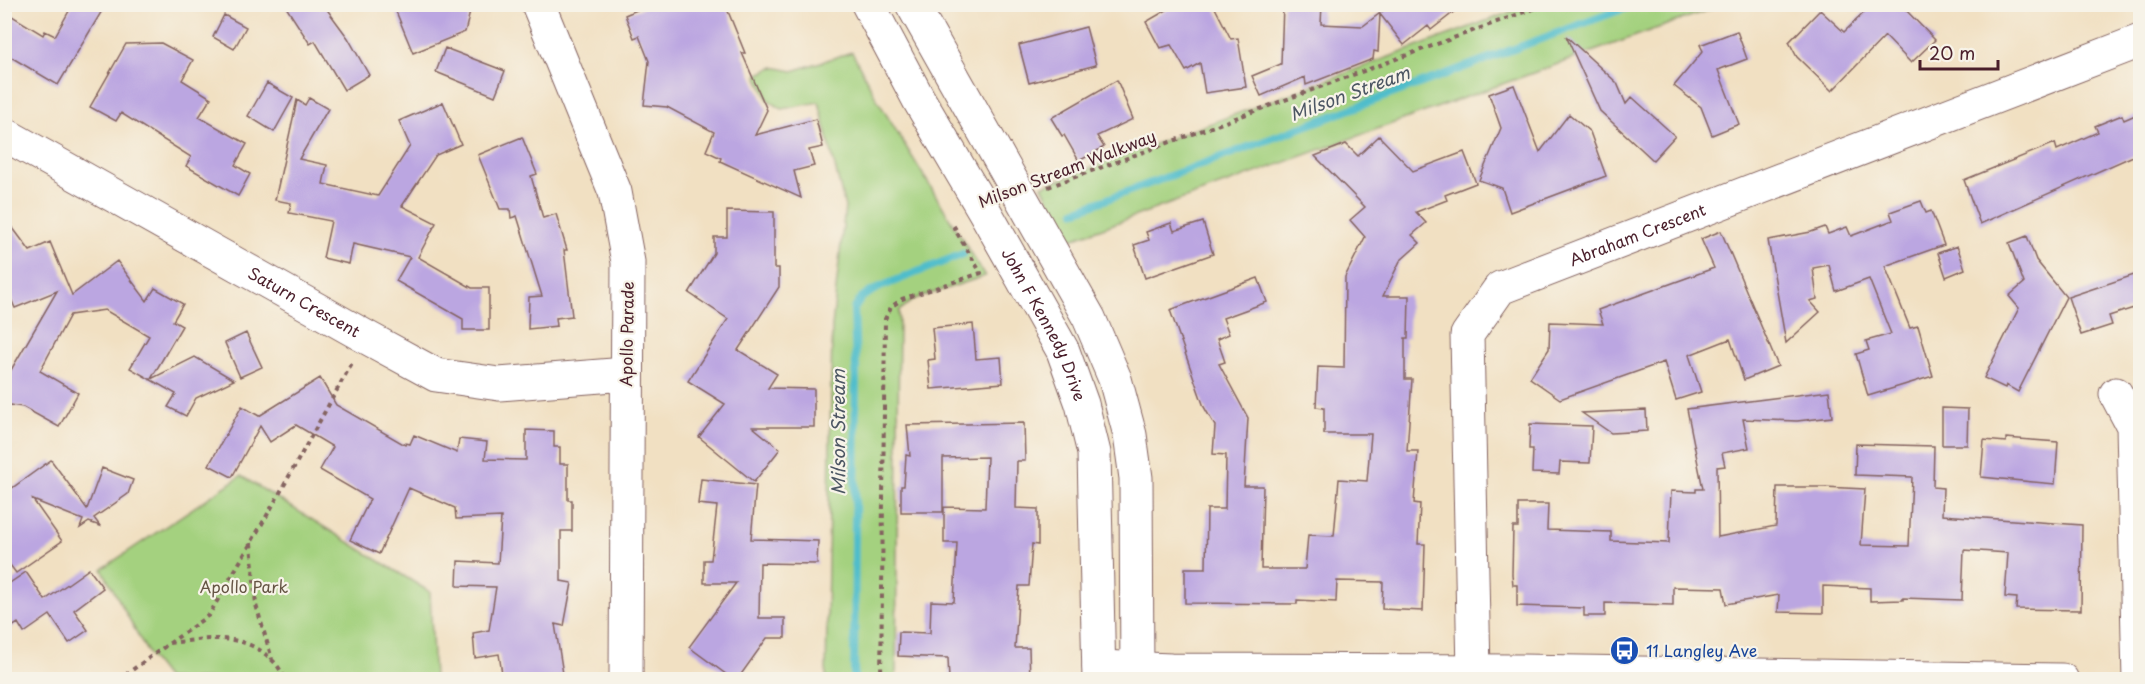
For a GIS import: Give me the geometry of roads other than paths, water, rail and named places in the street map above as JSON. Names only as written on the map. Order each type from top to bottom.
[{"type":"street","name":"Apollo Parade","points":[[538,4],[615,192],[627,262],[626,680]]},
{"type":"street","name":"John F Kennedy Drive","points":[[868,4],[919,100],[1063,351],[1082,404],[1094,453],[1099,673]]},
{"type":"street","points":[[912,4],[1089,318],[1115,379],[1130,435],[1136,478],[1137,674]]},
{"type":"street","name":"Abraham Crescent","points":[[1474,672],[1467,335],[1500,288],[2140,41]]},
{"type":"street","name":"Saturn Crescent","points":[[4,134],[436,375],[499,384],[626,374]]},
{"type":"street","points":[[2116,394],[2133,426],[2139,680]]},
{"type":"street","points":[[1099,673],[1474,672],[1521,675],[2062,680]]},
{"type":"waterway","name":"Milson Stream","points":[[1075,211],[1636,4]]},
{"type":"waterway","name":"Milson Stream","points":[[854,680],[856,368],[854,309],[862,297],[880,287],[963,254]]},
{"type":"place","name":"11 Langley Ave","points":[[1625,651]]},
{"type":"park label","name":"Apollo Park","points":[[244,587]]}]
